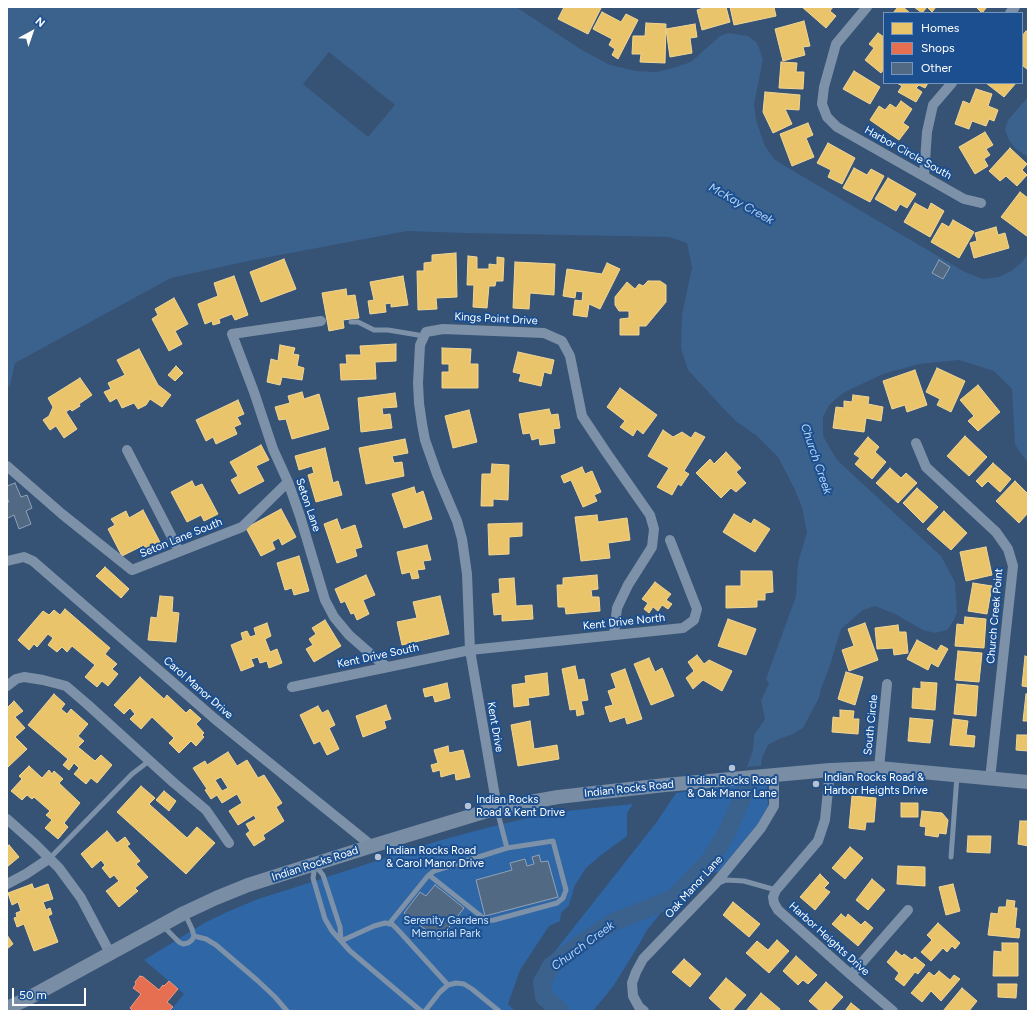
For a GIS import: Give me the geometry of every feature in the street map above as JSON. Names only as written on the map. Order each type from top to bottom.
[{"type":"street","name":"Harbor Circle South","points":[[867,7],[836,44],[824,87],[822,104],[827,117],[837,127],[964,199],[981,203]]},
{"type":"street","points":[[924,176],[927,132],[933,105],[951,84]]},
{"type":"street","name":"Seton Lane","points":[[321,321],[232,334],[254,392],[273,449],[288,482],[300,516],[325,600],[334,617],[349,635],[387,667]]},
{"type":"street","name":"Kings Point Drive","points":[[424,336],[426,332],[443,329],[544,333],[562,341],[570,356],[582,416],[650,515],[654,530],[652,547],[628,585],[617,608],[614,635]]},
{"type":"street","points":[[424,336],[420,345],[418,383],[422,424],[425,440],[436,474],[457,521],[462,539],[467,574],[470,650]]},
{"type":"street","name":"Church Creek Point","points":[[916,443],[926,467],[996,532],[1008,548],[1013,566],[990,778]]},
{"type":"street","points":[[127,450],[178,551]]},
{"type":"street","name":"Seton Lane South","points":[[7,466],[62,514],[132,570],[242,527],[288,482]]},
{"type":"street","name":"Kent Drive North","points":[[470,650],[683,628],[694,620],[697,609],[670,540]]},
{"type":"street","name":"Carol Manor Drive","points":[[7,561],[24,557],[33,561],[215,719],[372,846]]},
{"type":"street","name":"Kent Drive South","points":[[292,687],[470,650]]},
{"type":"street","name":"Kent Drive","points":[[470,650],[497,808]]},
{"type":"street","points":[[7,686],[16,679],[24,677],[66,686],[178,787],[206,810],[229,843]]},
{"type":"street","name":"South Circle","points":[[879,768],[887,684]]},
{"type":"street","name":"Indian Rocks Road","points":[[7,1008],[22,1004],[110,953],[184,913],[216,898],[248,885],[497,808],[558,797],[774,774],[830,770],[879,768],[1028,782]]},
{"type":"street","points":[[776,890],[818,841],[825,820],[830,770]]},
{"type":"street","name":"Oak Manor Lane","points":[[644,1011],[639,1007],[633,996],[632,983],[639,965],[715,884],[761,828],[774,806],[774,774]]},
{"type":"street","points":[[7,819],[59,868],[81,898],[110,953]]},
{"type":"street","points":[[7,884],[26,874],[50,858]]},
{"type":"street","name":"Harbor Heights Drive","points":[[776,890],[773,897],[774,904],[778,910],[893,1011]]},
{"type":"street","points":[[851,975],[908,910]]},
{"type":"lane","points":[[351,322],[358,322],[374,330],[395,331],[424,336]]},
{"type":"lane","points":[[50,858],[132,774],[149,761]]},
{"type":"lane","points":[[951,857],[958,775]]},
{"type":"lane","points":[[497,808],[507,848]]},
{"type":"lane","points":[[389,924],[429,875],[434,871],[507,848],[553,841],[566,890],[563,898],[558,903],[487,921],[429,875]]},
{"type":"lane","points":[[315,864],[313,878],[324,919],[332,931],[350,951],[421,1011]]},
{"type":"lane","points":[[315,864],[323,875],[340,927],[341,941]]},
{"type":"lane","points":[[715,884],[726,880],[744,881],[776,890]]},
{"type":"lane","points":[[184,913],[194,936]]},
{"type":"lane","points":[[341,941],[374,926],[385,923],[392,924],[448,985]]},
{"type":"lane","points":[[163,925],[179,942],[183,944],[192,940],[194,936]]},
{"type":"lane","points":[[194,936],[206,939],[216,945],[258,981],[287,1011]]},
{"type":"lane","points":[[425,1011],[440,992],[448,985],[456,983],[464,984],[472,989],[499,1011]]},
{"type":"green space","points":[[767,785],[768,806],[757,825],[718,872],[699,875],[671,900],[647,930],[614,985],[593,1011],[570,1011],[533,979],[656,823],[676,793],[730,786]]},
{"type":"green space","name":"Serenity Gardens Memorial Park","points":[[633,804],[627,813],[627,836],[586,868],[575,885],[569,905],[561,913],[560,921],[549,926],[520,970],[508,1004],[515,1011],[170,1011],[184,994],[144,960],[206,922],[258,899],[438,841],[548,813]]},
{"type":"water","name":"McKay Creek","points":[[7,7],[516,7],[582,50],[610,65],[636,71],[657,72],[691,62],[720,36],[728,33],[748,36],[756,42],[763,60],[754,104],[756,119],[765,146],[774,159],[965,272],[983,279],[999,277],[1011,271],[1022,262],[1028,254],[1028,463],[1015,445],[1012,389],[994,371],[959,360],[919,364],[883,374],[843,393],[829,405],[823,417],[823,436],[837,460],[941,556],[955,582],[957,612],[954,620],[947,630],[935,633],[923,630],[895,614],[875,606],[863,610],[841,629],[819,698],[803,728],[768,745],[762,758],[761,766],[747,767],[753,750],[754,735],[765,719],[761,701],[769,683],[766,679],[796,596],[798,563],[807,532],[802,507],[778,457],[757,436],[737,422],[688,370],[681,349],[682,314],[692,268],[687,243],[669,237],[407,231],[248,261],[171,278],[15,363],[10,386],[7,387]],"holes":[[[329,52],[395,105],[368,137],[303,84]]]},
{"type":"water","points":[[1028,97],[1028,157],[1015,148],[1009,140],[1005,130],[1008,120]]},
{"type":"building: Homes","points":[[564,7],[601,8],[588,34],[558,19]]},
{"type":"building: Homes","points":[[707,7],[726,7],[730,22],[702,30],[697,10]]},
{"type":"building: Homes","points":[[730,7],[774,7],[776,16],[734,25]]},
{"type":"building: Homes","points":[[802,7],[833,7],[830,11],[836,16],[826,28]]},
{"type":"building: Homes","points":[[898,7],[903,7],[909,12],[894,12]]},
{"type":"building: Homes","points":[[914,7],[927,7],[923,12]]},
{"type":"building: Homes","points":[[927,7],[936,7],[932,12]]},
{"type":"building: Homes","points":[[976,7],[987,7],[983,12]]},
{"type":"building: Homes","points":[[602,12],[621,22],[626,14],[638,20],[618,59],[612,55],[615,49],[609,45],[612,39],[593,29]]},
{"type":"building: Homes","points":[[804,21],[810,46],[803,47],[805,55],[783,61],[775,29]]},
{"type":"building: Homes","points":[[646,23],[666,24],[665,63],[640,62],[641,54],[632,54],[633,36],[645,36]]},
{"type":"building: Homes","points":[[695,24],[697,37],[690,38],[692,53],[670,57],[666,29]]},
{"type":"building: Homes","points":[[1026,31],[1028,32],[1028,70],[1023,66],[1023,35]]},
{"type":"building: Homes","points":[[878,33],[883,36],[883,70],[881,73],[865,60],[874,48],[869,44]]},
{"type":"building: Homes","points":[[781,62],[797,63],[796,72],[804,72],[803,89],[779,88]]},
{"type":"building: Homes","points":[[854,71],[880,87],[870,104],[843,89]]},
{"type":"building: Homes","points":[[899,84],[927,84],[925,88],[919,85],[916,88],[922,92],[916,102],[898,92],[902,86]]},
{"type":"building: Homes","points":[[987,84],[1015,84],[1004,97]]},
{"type":"building: Homes","points":[[976,89],[992,94],[988,106],[998,110],[994,121],[989,119],[986,126],[972,121],[969,129],[955,124],[963,101],[970,104]]},
{"type":"building: Homes","points":[[765,92],[800,95],[799,110],[785,109],[792,124],[773,133],[763,112]]},
{"type":"building: Homes","points":[[901,101],[912,109],[903,123],[909,127],[899,140],[870,120],[879,106],[885,110],[890,104],[896,108]]},
{"type":"building: Homes","points":[[808,123],[813,135],[806,138],[814,157],[792,166],[780,134]]},
{"type":"building: Homes","points":[[985,132],[993,145],[986,149],[990,155],[984,159],[988,166],[975,174],[959,147]]},
{"type":"building: Homes","points":[[828,143],[855,158],[842,184],[828,177],[831,170],[817,163]]},
{"type":"building: Homes","points":[[1010,148],[1027,164],[1022,170],[1027,175],[1017,186],[1006,176],[1000,181],[989,171]]},
{"type":"building: Homes","points":[[854,168],[867,175],[871,169],[884,176],[870,202],[843,188]]},
{"type":"building: Homes","points":[[888,178],[916,194],[907,208],[900,204],[896,211],[875,199]]},
{"type":"building: Homes","points":[[1020,192],[1028,198],[1028,237],[1001,217]]},
{"type":"building: Homes","points":[[915,203],[928,210],[931,203],[944,211],[930,237],[904,222]]},
{"type":"building: Homes","points":[[953,220],[974,232],[959,258],[931,242],[942,223],[949,227]]},
{"type":"building: Homes","points":[[996,227],[998,235],[1005,233],[1009,248],[974,258],[970,243],[977,241],[975,233]]},
{"type":"building: Homes","points":[[456,253],[457,297],[436,298],[437,309],[418,310],[417,271],[424,271],[424,263],[432,262],[432,255]]},
{"type":"building: Homes","points":[[468,256],[477,257],[477,269],[489,269],[489,264],[497,265],[497,257],[504,258],[503,281],[496,281],[495,286],[489,286],[487,308],[473,307],[474,285],[467,285]]},
{"type":"building: Homes","points":[[284,259],[296,289],[261,302],[250,272]]},
{"type":"building: Homes","points":[[515,262],[555,264],[554,295],[530,293],[529,309],[513,308]]},
{"type":"building: Homes","points":[[607,263],[620,269],[600,309],[589,304],[587,317],[573,315],[575,300],[582,301],[583,292],[576,291],[575,298],[563,296],[567,269],[602,274]]},
{"type":"building: Homes","points":[[234,276],[248,315],[235,320],[232,314],[219,319],[220,323],[213,325],[212,321],[205,324],[198,304],[218,296],[214,283]]},
{"type":"building: Homes","points":[[403,276],[408,305],[391,307],[391,303],[385,304],[386,312],[370,314],[368,301],[374,300],[370,282]]},
{"type":"building: Homes","points":[[648,281],[660,281],[666,285],[666,302],[646,326],[639,326],[639,335],[620,335],[620,319],[629,318],[629,311],[619,311],[615,305],[615,297],[627,282],[635,289],[639,284],[643,286]]},
{"type":"building: Homes","points":[[346,289],[347,296],[355,295],[359,318],[343,320],[344,328],[329,331],[322,293]]},
{"type":"building: Homes","points":[[174,298],[188,324],[175,331],[182,344],[169,351],[152,319],[158,315],[155,309]]},
{"type":"building: Homes","points":[[396,344],[396,361],[375,362],[376,379],[341,380],[340,364],[347,364],[346,355],[361,355],[360,346]]},
{"type":"building: Homes","points":[[280,345],[295,348],[293,354],[299,355],[297,366],[304,368],[302,380],[282,377],[280,385],[267,382],[271,359],[278,361]]},
{"type":"building: Homes","points":[[442,348],[471,349],[470,364],[478,364],[478,388],[442,388],[442,372],[449,372],[449,364],[442,364]]},
{"type":"building: Homes","points":[[139,349],[158,385],[171,395],[162,407],[150,399],[146,405],[138,409],[134,403],[122,408],[117,398],[110,402],[104,392],[111,389],[108,383],[125,375],[117,360]]},
{"type":"building: Homes","points":[[518,352],[554,360],[551,374],[544,372],[541,386],[519,381],[521,374],[513,372]]},
{"type":"building: Homes","points":[[176,366],[183,373],[175,381],[168,375]]},
{"type":"building: Homes","points":[[937,368],[965,381],[951,412],[937,405],[940,399],[926,392]]},
{"type":"building: Homes","points":[[915,370],[927,405],[907,412],[905,405],[892,409],[883,381]]},
{"type":"building: Homes","points":[[80,378],[92,395],[79,404],[80,406],[72,411],[70,409],[66,412],[77,429],[64,438],[56,426],[50,430],[43,420],[49,416],[53,407],[48,398]]},
{"type":"building: Homes","points":[[978,385],[1000,412],[978,431],[968,421],[974,416],[960,400]]},
{"type":"building: Homes","points":[[620,388],[657,415],[643,434],[637,429],[633,436],[620,427],[625,421],[607,407]]},
{"type":"building: Homes","points":[[302,392],[304,399],[319,394],[329,429],[292,439],[286,419],[279,420],[275,407],[290,403],[288,396]]},
{"type":"building: Homes","points":[[395,393],[397,407],[382,408],[383,415],[390,414],[392,428],[361,432],[358,398]]},
{"type":"building: Homes","points":[[853,395],[869,397],[868,404],[883,407],[881,421],[866,418],[864,432],[833,428],[836,407],[844,408],[844,401],[852,402]]},
{"type":"building: Homes","points":[[238,400],[244,414],[237,417],[241,424],[234,427],[237,434],[216,444],[213,437],[206,441],[196,420]]},
{"type":"building: Homes","points":[[549,409],[551,415],[558,414],[560,428],[553,429],[555,443],[540,445],[539,438],[532,440],[530,433],[523,434],[519,414]]},
{"type":"building: Homes","points":[[469,410],[477,442],[453,448],[445,416]]},
{"type":"building: Homes","points":[[663,430],[673,437],[682,432],[691,438],[695,432],[705,437],[684,471],[689,474],[681,486],[678,484],[672,495],[657,487],[669,468],[648,456]]},
{"type":"building: Homes","points":[[965,436],[987,457],[969,476],[947,456]]},
{"type":"building: Homes","points":[[868,437],[879,447],[875,452],[886,462],[872,479],[855,464],[860,458],[854,454]]},
{"type":"building: Homes","points":[[405,439],[408,453],[392,456],[394,463],[402,462],[404,476],[366,484],[359,448]]},
{"type":"building: Homes","points":[[261,445],[269,460],[256,466],[264,481],[239,494],[231,480],[238,476],[230,462]]},
{"type":"building: Homes","points":[[325,448],[333,483],[338,481],[342,495],[316,502],[308,475],[314,473],[312,466],[299,470],[295,456]]},
{"type":"building: Homes","points":[[726,452],[741,468],[736,472],[746,483],[736,492],[731,488],[721,498],[696,473],[710,459],[714,464]]},
{"type":"building: Homes","points":[[993,463],[1011,479],[1000,492],[988,481],[982,487],[976,481]]},
{"type":"building: Homes","points":[[492,464],[509,465],[508,500],[493,499],[493,506],[481,506],[482,474],[491,474]]},
{"type":"building: Homes","points":[[582,467],[585,474],[592,471],[601,492],[594,495],[597,501],[583,507],[571,480],[564,483],[561,476]]},
{"type":"building: Homes","points":[[890,468],[901,478],[906,473],[917,483],[898,503],[876,483]]},
{"type":"building: Homes","points":[[192,481],[195,487],[202,484],[218,514],[204,521],[201,515],[187,522],[171,492]]},
{"type":"building: Homes","points":[[1015,481],[1028,494],[1028,513],[1019,523],[996,501]]},
{"type":"building: Homes","points":[[414,487],[416,494],[423,491],[432,519],[404,528],[392,494]]},
{"type":"building: Homes","points":[[917,488],[938,507],[923,523],[903,503]]},
{"type":"building: Homes","points":[[281,509],[296,537],[282,545],[279,538],[272,542],[275,549],[261,556],[246,528]]},
{"type":"building: Homes","points":[[143,510],[161,544],[147,551],[144,545],[122,556],[108,529],[115,525],[111,519],[126,511],[129,518]]},
{"type":"building: Homes","points":[[944,511],[967,533],[951,550],[927,529]]},
{"type":"building: Homes","points":[[734,514],[751,524],[754,519],[770,529],[755,552],[723,532]]},
{"type":"building: Homes","points":[[597,515],[598,522],[627,518],[630,540],[608,543],[610,558],[581,561],[575,517]]},
{"type":"building: Homes","points":[[337,519],[341,530],[355,525],[362,547],[355,549],[357,556],[337,563],[324,524]]},
{"type":"building: Homes","points":[[522,523],[522,536],[509,537],[509,554],[489,555],[488,524]]},
{"type":"building: Homes","points":[[427,545],[431,560],[423,561],[425,569],[417,570],[419,578],[412,579],[410,572],[402,574],[397,552]]},
{"type":"building: Homes","points":[[986,547],[992,575],[966,581],[960,552]]},
{"type":"building: Homes","points":[[299,556],[309,591],[294,595],[292,588],[285,590],[277,563]]},
{"type":"building: Homes","points":[[105,567],[129,589],[121,598],[96,576]]},
{"type":"building: Homes","points":[[741,571],[772,571],[773,592],[765,593],[765,600],[757,600],[757,607],[726,608],[726,586],[741,586]]},
{"type":"building: Homes","points":[[366,575],[375,595],[363,600],[369,614],[357,620],[354,613],[351,614],[345,601],[341,603],[335,589]]},
{"type":"building: Homes","points":[[597,575],[598,589],[591,590],[592,597],[599,597],[600,611],[566,614],[565,607],[558,607],[557,585],[563,585],[563,578]]},
{"type":"building: Homes","points":[[514,578],[516,606],[532,605],[533,619],[502,621],[502,614],[494,615],[492,594],[500,593],[499,579]]},
{"type":"building: Homes","points":[[655,582],[671,594],[666,600],[672,604],[668,609],[662,605],[658,611],[653,607],[649,613],[644,609],[648,603],[642,599]]},
{"type":"building: Homes","points":[[973,583],[992,586],[987,614],[968,611]]},
{"type":"building: Homes","points":[[160,596],[173,597],[172,612],[179,613],[176,642],[148,640],[151,617],[157,618]]},
{"type":"building: Homes","points":[[440,596],[449,634],[402,645],[397,622],[417,618],[413,602]]},
{"type":"building: Homes","points":[[65,609],[110,648],[105,654],[117,664],[112,669],[118,674],[108,686],[102,681],[97,687],[85,677],[95,665],[72,646],[67,652],[62,647],[57,652],[48,645],[53,638],[48,634],[37,647],[34,644],[29,650],[18,640],[43,611],[49,615],[54,610],[60,615]]},
{"type":"building: Homes","points":[[965,617],[986,619],[984,648],[955,646],[957,624],[964,625]]},
{"type":"building: Homes","points":[[728,619],[756,629],[746,655],[718,646]]},
{"type":"building: Homes","points":[[325,620],[341,646],[314,662],[306,649],[313,645],[309,639],[316,634],[312,628]]},
{"type":"building: Homes","points":[[267,623],[271,636],[265,639],[270,652],[277,649],[282,663],[269,668],[267,661],[260,663],[258,657],[251,659],[254,666],[241,671],[231,645],[243,640],[241,633],[247,631],[250,637],[256,635],[254,628]]},
{"type":"building: Homes","points":[[865,623],[878,660],[849,671],[842,650],[854,646],[848,629]]},
{"type":"building: Homes","points":[[898,625],[899,632],[906,632],[908,653],[894,655],[893,648],[877,649],[875,628]]},
{"type":"building: Homes","points":[[917,640],[937,651],[941,645],[948,649],[938,667],[931,663],[928,670],[907,659]]},
{"type":"building: Homes","points":[[958,651],[982,653],[979,682],[955,680]]},
{"type":"building: Homes","points":[[697,655],[704,664],[709,660],[732,671],[722,691],[703,680],[693,689],[686,678],[694,671],[688,662]]},
{"type":"building: Homes","points":[[1025,656],[1028,657],[1028,687],[1022,686]]},
{"type":"building: Homes","points":[[649,658],[655,672],[662,668],[674,696],[651,705],[634,664]]},
{"type":"building: Homes","points":[[575,666],[578,680],[584,679],[588,700],[581,701],[584,714],[577,716],[576,709],[570,710],[562,669]]},
{"type":"building: Homes","points":[[625,669],[642,719],[627,724],[625,717],[610,722],[605,707],[613,705],[608,691],[616,688],[611,674]]},
{"type":"building: Homes","points":[[846,672],[863,677],[855,705],[838,699]]},
{"type":"building: Homes","points":[[547,673],[549,695],[528,698],[529,705],[514,707],[512,685],[526,683],[525,676]]},
{"type":"building: Homes","points":[[140,677],[164,699],[167,695],[186,713],[190,709],[201,719],[196,724],[204,733],[202,735],[204,737],[196,746],[191,741],[179,753],[169,743],[174,738],[152,717],[141,729],[130,719],[135,714],[130,708],[124,714],[114,705]]},
{"type":"building: Homes","points":[[921,682],[937,683],[935,710],[912,708],[913,688],[921,689]]},
{"type":"building: Homes","points":[[447,683],[450,698],[435,702],[433,695],[425,697],[423,689]]},
{"type":"building: Homes","points":[[957,684],[978,686],[976,716],[954,714]]},
{"type":"building: Homes","points":[[54,694],[65,704],[61,709],[67,714],[71,709],[88,724],[78,736],[84,741],[78,747],[95,761],[101,755],[112,765],[97,783],[91,778],[86,784],[74,774],[79,768],[74,763],[69,770],[63,765],[68,759],[28,725]]},
{"type":"building: Homes","points":[[1026,694],[1028,694],[1028,721],[1023,721]]},
{"type":"building: Homes","points":[[14,701],[23,711],[15,717],[25,728],[15,737],[27,749],[7,768],[7,705],[8,707]]},
{"type":"building: Homes","points":[[386,705],[391,719],[384,721],[386,728],[363,737],[356,716]]},
{"type":"building: Homes","points":[[318,706],[322,713],[328,710],[335,725],[329,728],[339,749],[327,755],[320,741],[314,744],[300,715]]},
{"type":"building: Homes","points":[[840,710],[854,711],[853,719],[859,719],[858,734],[832,732],[833,717],[840,718]]},
{"type":"building: Homes","points":[[910,718],[933,720],[930,743],[908,741]]},
{"type":"building: Homes","points":[[953,719],[968,721],[966,735],[975,736],[974,747],[950,745]]},
{"type":"building: Homes","points":[[530,721],[534,749],[557,745],[559,759],[518,766],[511,725]]},
{"type":"building: Homes","points":[[1017,735],[1028,735],[1028,751],[1016,750]]},
{"type":"building: Homes","points":[[448,746],[449,753],[463,750],[470,777],[456,780],[455,773],[441,777],[440,770],[433,772],[431,765],[438,763],[434,750]]},
{"type":"building: Homes","points":[[228,752],[237,766],[247,760],[258,778],[264,775],[282,803],[276,807],[284,821],[263,835],[265,839],[254,846],[246,834],[250,831],[246,824],[256,819],[254,815],[238,825],[229,811],[242,803],[237,794],[222,803],[217,795],[211,799],[205,790],[207,789],[193,768],[205,761],[207,765]],"holes":[[[221,777],[228,788],[222,791],[215,780]]]},
{"type":"building: Homes","points":[[29,766],[42,778],[49,770],[52,774],[54,771],[63,779],[59,783],[80,803],[64,823],[68,827],[58,839],[45,828],[52,820],[46,815],[50,811],[34,797],[32,799],[27,795],[22,800],[11,791],[22,779],[19,776]]},
{"type":"building: Homes","points":[[141,786],[155,798],[149,804],[187,838],[197,827],[215,843],[186,874],[117,812]]},
{"type":"building: Homes","points":[[164,791],[176,801],[169,811],[156,800]]},
{"type":"building: Homes","points":[[852,796],[876,798],[874,822],[866,822],[865,830],[849,828]]},
{"type":"building: Homes","points":[[901,803],[918,803],[918,817],[901,817]]},
{"type":"building: Homes","points":[[922,811],[942,813],[948,820],[946,834],[939,833],[938,837],[925,835],[926,827],[920,826]]},
{"type":"building: Homes","points":[[1020,821],[1028,821],[1028,846],[1018,844]]},
{"type":"building: Homes","points":[[107,831],[117,843],[125,837],[130,844],[127,846],[140,861],[136,864],[148,877],[135,888],[138,891],[119,907],[106,891],[119,881],[114,875],[110,878],[102,868],[105,865],[101,860],[92,868],[81,854]]},
{"type":"building: Homes","points":[[968,836],[991,836],[990,853],[967,852]]},
{"type":"building: Homes","points":[[9,845],[19,857],[7,867],[7,847]]},
{"type":"building: Homes","points":[[850,847],[863,858],[845,879],[832,868]]},
{"type":"building: Homes","points":[[898,866],[925,867],[925,886],[897,884]]},
{"type":"building: Homes","points":[[820,874],[829,883],[824,888],[830,892],[815,910],[800,897]]},
{"type":"building: Homes","points":[[872,879],[885,890],[868,910],[856,900]]},
{"type":"building: Homes","points":[[32,884],[34,889],[48,884],[53,899],[43,902],[46,910],[50,908],[52,914],[48,916],[58,942],[34,951],[24,924],[17,927],[14,918],[17,917],[16,913],[21,911],[18,902],[12,905],[8,893]]},
{"type":"building: Homes","points":[[953,884],[960,911],[946,915],[939,887]]},
{"type":"building: Homes","points":[[1007,900],[1015,901],[1014,908],[1017,908],[1015,928],[1020,929],[1019,938],[988,935],[991,913],[998,914],[999,907],[1006,907]]},
{"type":"building: Homes","points":[[733,902],[760,924],[749,937],[723,915]]},
{"type":"building: Homes","points":[[841,914],[846,918],[848,914],[861,925],[865,921],[873,928],[858,946],[832,924]]},
{"type":"building: Homes","points":[[938,923],[960,943],[955,949],[952,946],[947,952],[943,948],[931,961],[921,952],[932,940],[927,935]]},
{"type":"building: Homes","points":[[7,935],[13,944],[7,949]]},
{"type":"building: Homes","points":[[777,940],[789,951],[769,973],[746,953],[757,941],[768,950]]},
{"type":"building: Homes","points":[[1002,943],[1018,943],[1018,976],[993,976],[994,951],[1002,952]]},
{"type":"building: Homes","points":[[896,951],[902,956],[904,954],[912,960],[915,957],[925,965],[918,974],[915,972],[904,986],[895,979],[899,973],[887,962]]},
{"type":"building: Homes","points":[[796,956],[817,975],[808,984],[803,980],[798,985],[783,971]]},
{"type":"building: Homes","points":[[684,959],[701,974],[690,987],[672,972]]},
{"type":"building: Homes","points":[[939,971],[950,980],[954,975],[960,979],[941,1001],[931,991],[922,1002],[911,993],[929,972],[934,976]]},
{"type":"building: Homes","points":[[726,978],[746,995],[732,1011],[723,1011],[709,998]]},
{"type":"building: Homes","points":[[826,982],[843,997],[830,1011],[820,1011],[809,1001]]},
{"type":"building: Homes","points":[[998,984],[1017,984],[1016,998],[998,997]]},
{"type":"building: Homes","points":[[962,988],[977,1001],[969,1011],[943,1011]]},
{"type":"building: Homes","points":[[761,993],[780,1009],[779,1011],[746,1011]]},
{"type":"building: Homes","points":[[851,1003],[861,1011],[845,1011]]},
{"type":"building: Shops","points":[[140,976],[159,990],[169,981],[178,989],[167,1002],[173,1007],[169,1011],[131,1011],[132,1010],[130,1008],[141,994],[133,988],[136,984],[135,982]]},
{"type":"building: Other","points":[[939,260],[950,267],[943,279],[932,273]]},
{"type":"building: Other","points":[[15,483],[21,497],[27,495],[32,508],[26,511],[31,524],[19,529],[14,515],[8,518],[7,516],[7,502],[9,502],[7,498],[7,486]]},
{"type":"building: Other","points":[[539,855],[541,862],[548,861],[558,897],[485,916],[476,880],[512,870],[510,863],[525,859],[527,866],[534,864],[532,857]]},
{"type":"building: Other","points":[[435,885],[464,908],[439,940],[404,913],[420,892],[426,896]]},
{"type":"waterway","name":"Church Creek","points":[[560,1011],[544,997],[542,983],[551,966],[580,944],[614,922],[674,898],[711,859],[726,834],[747,788]]},
{"type":"place","name":"Indian Rocks Road & Oak Manor Lane","points":[[732,768]]},
{"type":"place","name":"Indian Rocks Road & Harbor Heights Drive","points":[[816,784]]},
{"type":"place","name":"Indian Rocks Road & Kent Drive","points":[[468,806]]},
{"type":"place","name":"Indian Rocks Road & Carol Manor Drive","points":[[378,857]]}]
